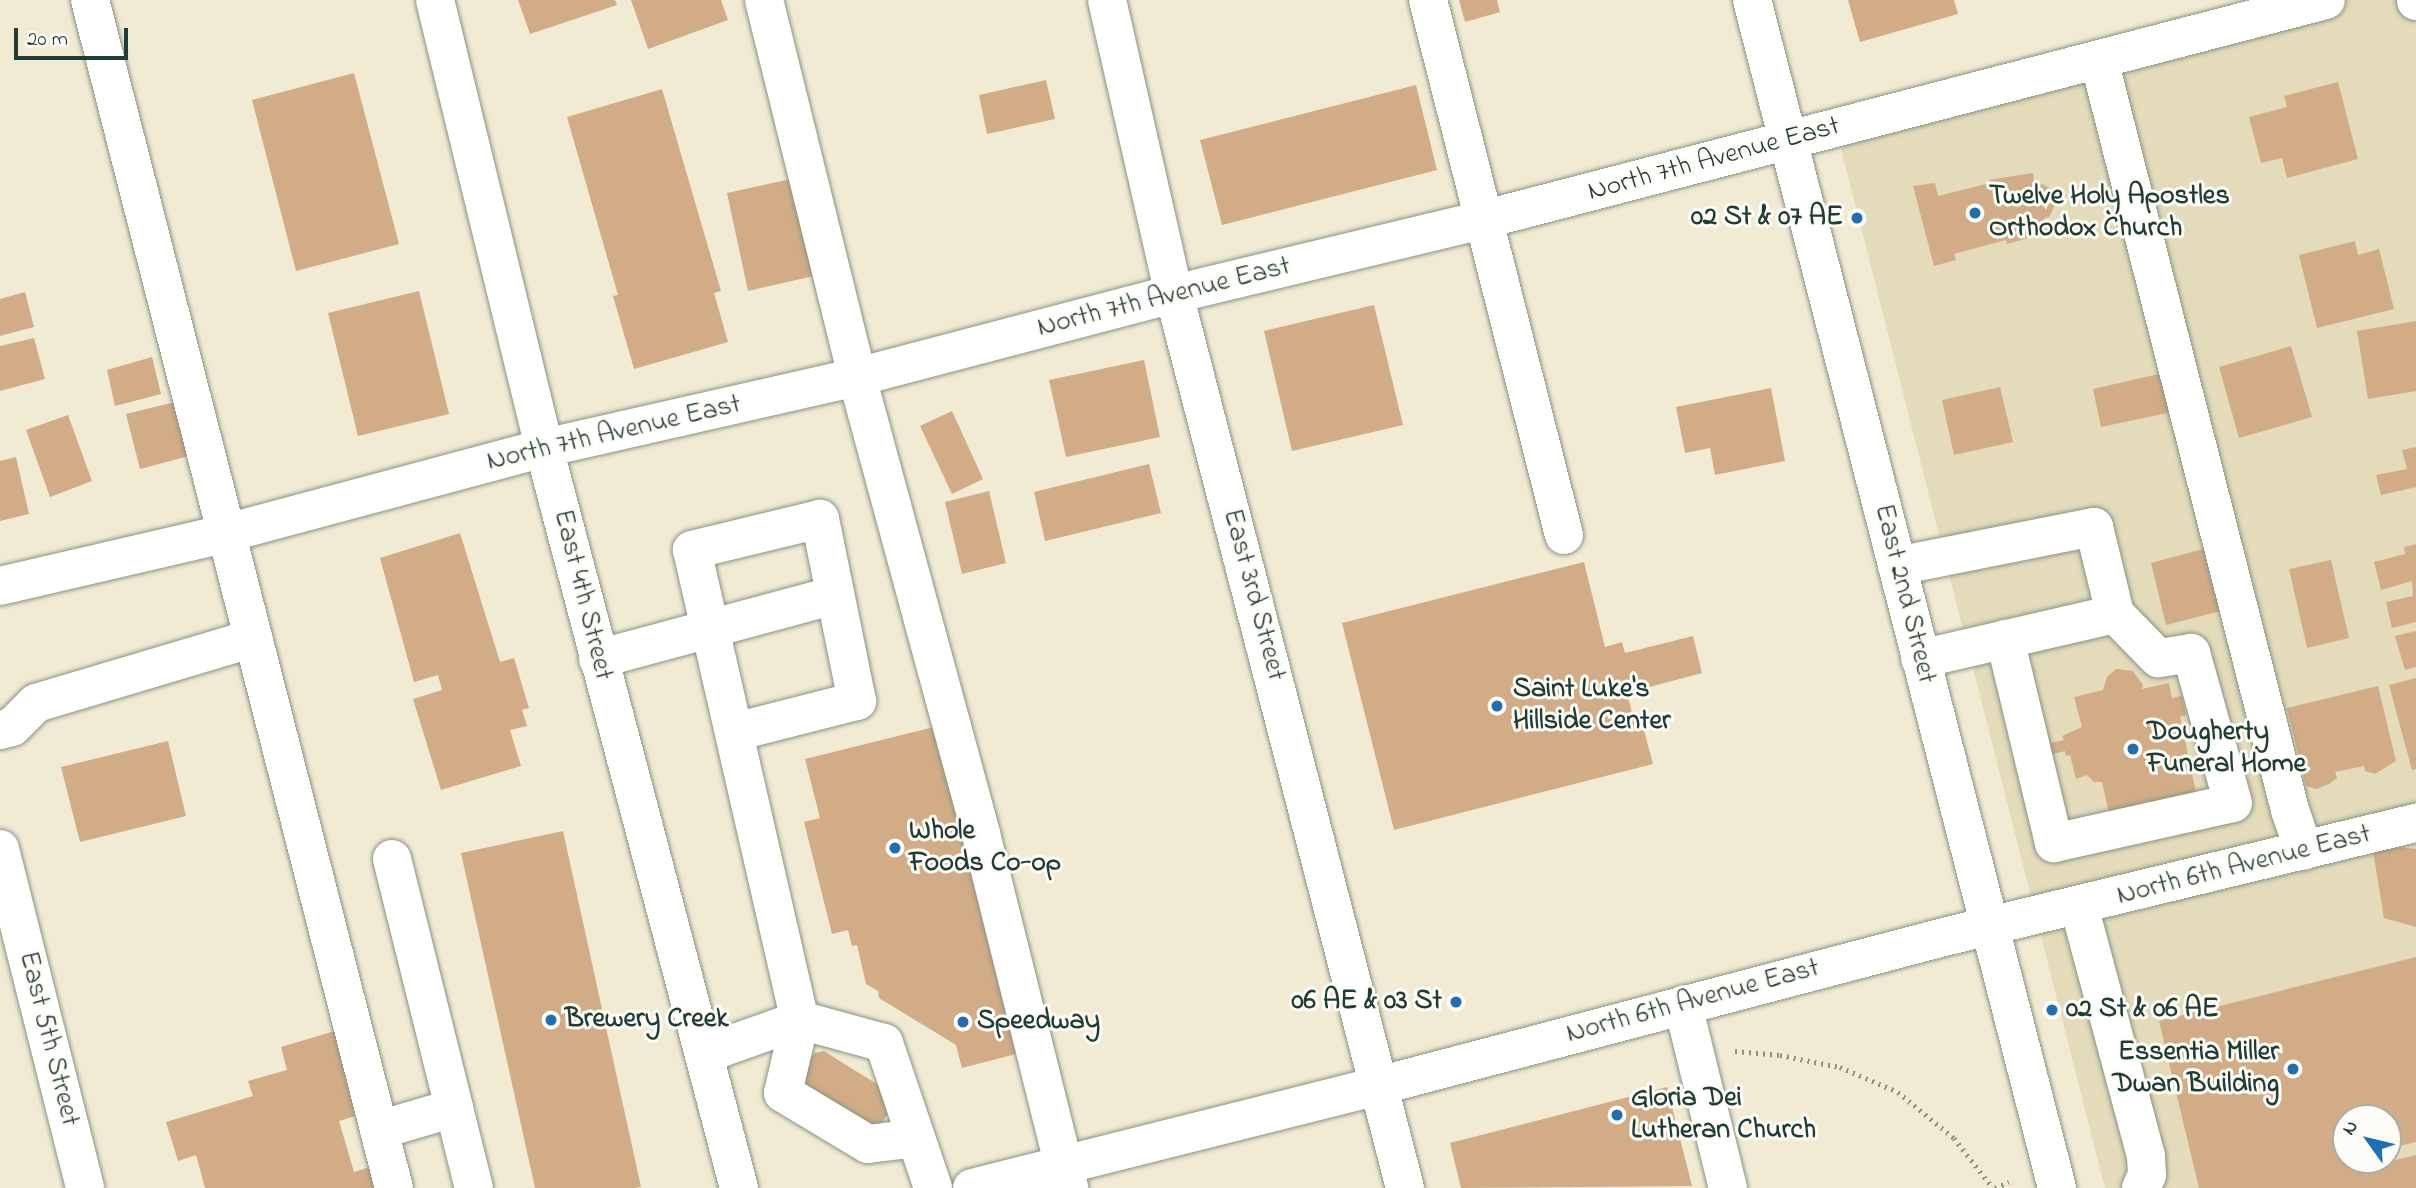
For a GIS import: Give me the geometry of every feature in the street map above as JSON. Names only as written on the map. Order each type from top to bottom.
[{"type":"street","points":[[90,0],[394,1188]]},
{"type":"street","name":"East 4th Street","points":[[435,0],[544,448],[739,1188]]},
{"type":"street","points":[[764,0],[857,377],[974,808],[1066,1177]]},
{"type":"street","name":"East 3rd Street","points":[[1107,0],[1174,294],[1405,1188]]},
{"type":"street","points":[[1428,0],[1564,535]]},
{"type":"street","name":"East 2nd Street","points":[[1752,0],[2057,1188]]},
{"type":"street","name":"North 7th Avenue East","points":[[0,586],[227,533],[544,448],[857,377],[1174,294],[1482,220],[2326,0]]},
{"type":"street","points":[[2099,60],[2290,810],[2304,851]]},
{"type":"street","points":[[735,732],[858,701],[820,519],[692,550],[800,1020],[783,1093],[868,1144],[916,1138]]},
{"type":"street","points":[[1897,566],[2094,527],[2115,614],[2158,658],[2191,653],[2233,803],[2054,843],[2005,639]]},
{"type":"street","points":[[598,659],[835,595]]},
{"type":"street","points":[[1920,659],[2115,614]]},
{"type":"street","points":[[0,730],[12,727],[36,703],[254,638]]},
{"type":"street","name":"North 6th Avenue East","points":[[972,1188],[1066,1177],[1378,1086],[1683,1005],[1988,926],[2416,823]]},
{"type":"street","name":"East 5th Street","points":[[0,849],[85,1188]]},
{"type":"street","points":[[392,859],[474,1188]]},
{"type":"street","points":[[2079,906],[2147,1156],[2147,1175],[2141,1188]]},
{"type":"street","points":[[1683,1005],[1728,1188]]},
{"type":"street","points":[[704,1054],[800,1020],[884,1043],[933,1188]]},
{"type":"street","points":[[379,1130],[454,1108]]},
{"type":"path","points":[[1728,1051],[1806,1060],[1840,1067],[1888,1086],[1931,1116],[1974,1160],[1994,1188],[2009,1182]]},
{"type":"shaded area","points":[[2326,0],[2416,0],[2416,1188],[2105,1188],[1836,129]]},
{"type":"building","points":[[518,0],[615,0],[617,5],[530,34]]},
{"type":"building","points":[[631,0],[721,0],[728,20],[648,49]]},
{"type":"building","points":[[1459,0],[1497,0],[1500,12],[1465,22]]},
{"type":"building","points":[[1848,0],[1954,0],[1958,14],[1860,42]]},
{"type":"building","points":[[354,73],[399,244],[296,271],[252,100]]},
{"type":"building","points":[[1046,80],[1055,119],[987,134],[979,95]]},
{"type":"building","points":[[2338,82],[2358,159],[2287,178],[2282,158],[2261,163],[2249,117],[2287,107],[2284,96]]},
{"type":"building","points":[[1416,85],[1437,170],[1222,225],[1200,140]]},
{"type":"building","points":[[662,89],[721,291],[714,293],[728,342],[634,369],[613,296],[618,295],[567,117]]},
{"type":"building","points":[[2033,173],[2034,184],[2040,183],[2053,190],[2055,205],[2049,217],[2044,218],[2048,230],[2027,234],[2028,238],[2007,244],[2006,240],[1954,254],[1956,260],[1934,266],[1913,186],[1935,183],[1938,196],[1990,183],[1989,180]]},
{"type":"building","points":[[805,176],[827,273],[748,291],[727,193]]},
{"type":"building","points":[[2355,241],[2358,255],[2379,249],[2394,309],[2317,328],[2299,255]]},
{"type":"building","points":[[419,291],[449,414],[358,436],[328,313]]},
{"type":"building","points":[[25,292],[34,327],[0,336],[0,299]]},
{"type":"building","points":[[1374,305],[1403,425],[1292,451],[1264,331]]},
{"type":"building","points":[[2416,321],[2416,391],[2368,399],[2357,331]]},
{"type":"building","points":[[34,338],[45,379],[0,391],[0,346]]},
{"type":"building","points":[[2291,346],[2312,417],[2239,438],[2219,367]]},
{"type":"building","points":[[152,357],[161,394],[115,406],[107,370]]},
{"type":"building","points":[[1144,360],[1160,437],[1066,457],[1049,380]]},
{"type":"building","points":[[2163,373],[2172,412],[2101,427],[2093,389]]},
{"type":"building","points":[[2000,387],[2013,442],[1954,455],[1942,400]]},
{"type":"building","points":[[1771,388],[1785,461],[1715,475],[1710,448],[1685,453],[1676,407]]},
{"type":"building","points":[[179,401],[193,455],[140,469],[126,414]]},
{"type":"building","points":[[952,411],[983,479],[952,494],[920,426]]},
{"type":"building","points":[[68,415],[92,481],[50,497],[26,430]]},
{"type":"building","points":[[2416,447],[2416,487],[2381,495],[2376,475],[2407,469],[2402,450]]},
{"type":"building","points":[[16,457],[29,514],[0,521],[0,461]]},
{"type":"building","points":[[1149,464],[1161,513],[1045,541],[1034,492]]},
{"type":"building","points":[[989,491],[1006,563],[962,574],[945,502]]},
{"type":"building","points":[[460,533],[500,662],[514,658],[529,708],[522,710],[527,726],[510,730],[521,766],[441,790],[413,699],[442,690],[438,675],[414,682],[380,558]]},
{"type":"building","points":[[2416,544],[2416,622],[2392,628],[2386,602],[2413,596],[2412,581],[2381,590],[2374,562],[2405,554],[2404,547]]},
{"type":"building","points":[[2214,546],[2229,609],[2166,625],[2151,563]]},
{"type":"building","points":[[2331,560],[2349,638],[2307,648],[2289,569]]},
{"type":"building","name":"Saint Luke's Hillside Center","points":[[1584,562],[1605,647],[1622,642],[1625,653],[1693,636],[1702,673],[1627,693],[1634,721],[1641,719],[1653,764],[1394,830],[1342,623]]},
{"type":"building","points":[[2416,631],[2416,667],[2405,670],[2395,636]]},
{"type":"building","points":[[2116,669],[2133,671],[2143,685],[2142,689],[2169,683],[2172,698],[2182,696],[2186,715],[2180,717],[2198,802],[2111,822],[2102,782],[2094,782],[2087,775],[2076,779],[2070,755],[2066,756],[2065,751],[2045,756],[2042,745],[2064,740],[2062,736],[2082,727],[2074,697],[2103,690],[2107,677]]},
{"type":"building","points":[[2416,678],[2416,769],[2412,770],[2389,685]]},
{"type":"building","points":[[2378,686],[2396,761],[2375,774],[2365,771],[2364,766],[2335,772],[2337,778],[2316,789],[2306,786],[2287,708]]},
{"type":"building","points":[[934,727],[1016,1054],[962,1068],[956,1045],[879,998],[878,991],[866,984],[857,945],[852,946],[848,930],[832,934],[804,822],[820,818],[805,759]]},
{"type":"building","points":[[168,741],[186,816],[80,842],[61,767]]},
{"type":"building","name":"Brewery Creek","points":[[563,831],[641,1187],[535,1188],[461,853]]},
{"type":"building","points":[[2399,847],[2416,849],[2416,927],[2384,918],[2373,851]]},
{"type":"building","name":"Essentia Miller Dwan Building","points":[[2416,957],[2416,1142],[2402,1146],[2402,1104],[2332,1104],[2332,1174],[2402,1174],[2402,1158],[2416,1155],[2416,1188],[2199,1188],[2159,1021]]},
{"type":"building","points":[[348,1027],[372,1111],[339,1121],[354,1172],[370,1167],[376,1188],[205,1188],[196,1155],[178,1161],[166,1122],[253,1096],[248,1081],[287,1070],[281,1047]]},
{"type":"building","points":[[824,1051],[891,1093],[894,1103],[879,1128],[800,1089],[799,1078],[814,1053]]},
{"type":"building","name":"Gloria Dei Lutheran Church","points":[[1667,1087],[1692,1186],[1461,1188],[1450,1143]]},
{"type":"place","name":"Twelve Holy Apostles Orthodox Church","points":[[1975,213]]},
{"type":"place","name":"02 St & 07 AE","points":[[1857,218]]},
{"type":"place","name":"Saint Luke's Hillside Center","points":[[1497,706]]},
{"type":"place","name":"Dougherty Funeral Home","points":[[2133,749]]},
{"type":"place","name":"Whole Foods Co-op","points":[[895,848]]},
{"type":"place","name":"06 AE & 03 St","points":[[1456,1002]]},
{"type":"place","name":"02 St & 06 AE","points":[[2052,1010]]},
{"type":"place","name":"Brewery Creek","points":[[551,1020]]},
{"type":"place","name":"Speedway","points":[[963,1022]]},
{"type":"place","name":"Essentia Miller Dwan Building","points":[[2293,1069]]},
{"type":"place","name":"Gloria Dei Lutheran Church","points":[[1617,1115]]}]
